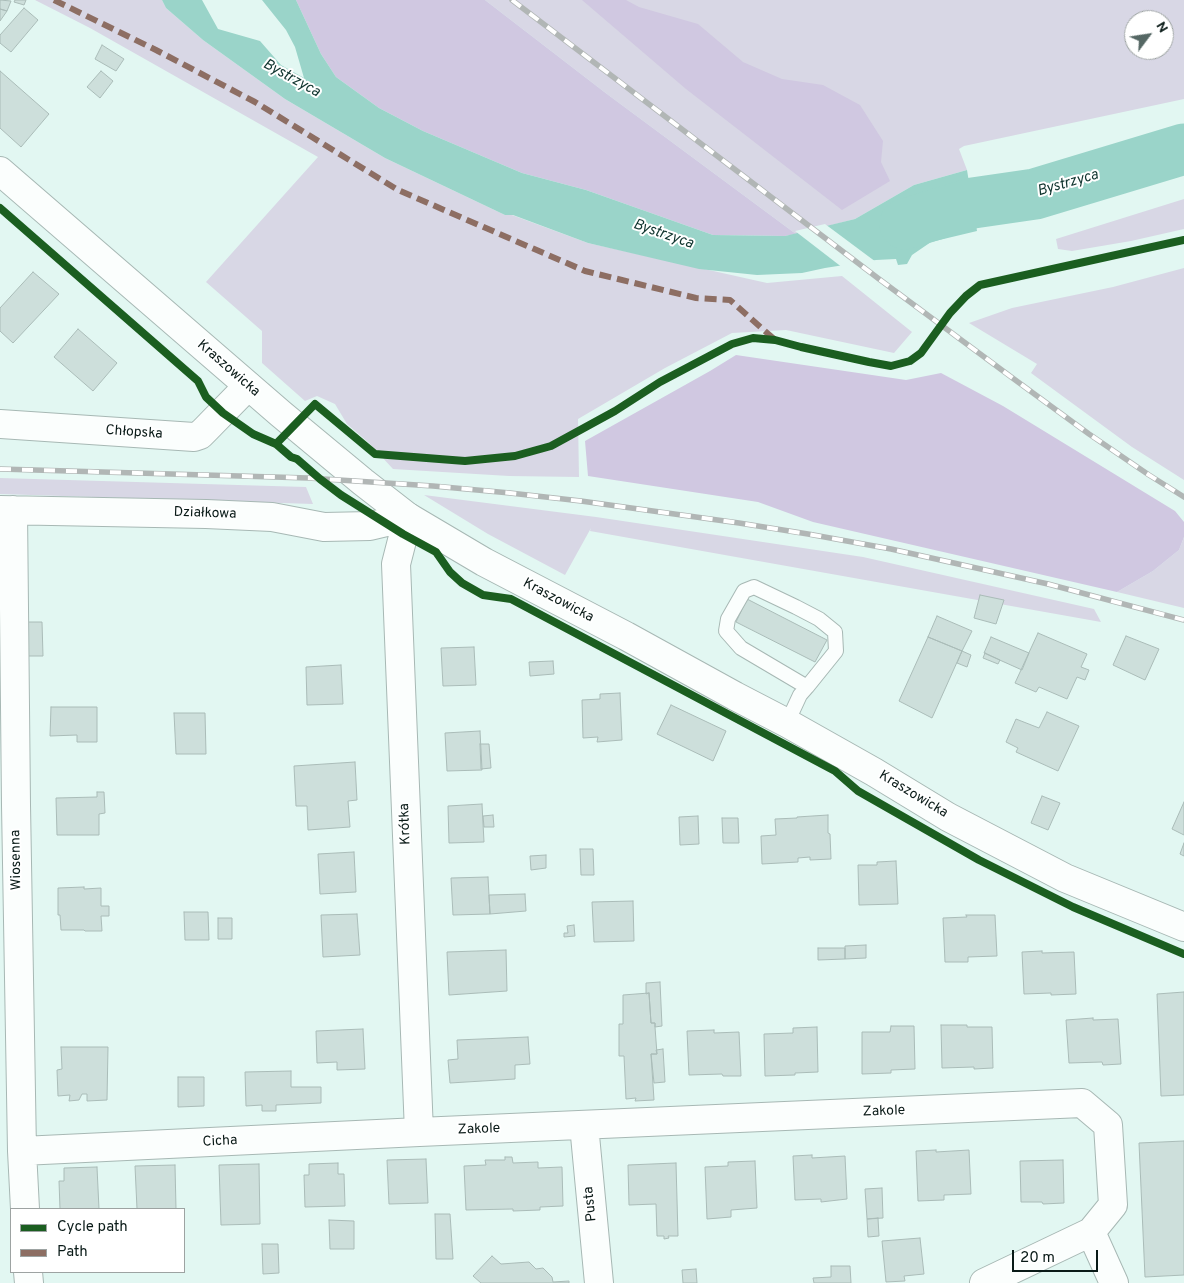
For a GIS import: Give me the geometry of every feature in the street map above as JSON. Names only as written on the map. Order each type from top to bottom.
[{"type":"street","name":"Kraszowicka","points":[[0,171],[248,386],[348,470],[408,516],[484,562],[626,636],[874,772],[948,817],[1056,874],[1184,928]]},
{"type":"street","name":"Chłopska","points":[[0,424],[194,437],[200,435],[248,386]]},
{"type":"street","name":"Działkowa","points":[[7,510],[197,513],[272,517],[324,527],[370,526],[408,516]]},
{"type":"street","name":"Wiosenna","points":[[7,510],[25,1208]]},
{"type":"street","name":"Krótka","points":[[408,516],[396,564],[419,1132]]},
{"type":"street","name":"Zakole","points":[[419,1132],[1082,1103],[1108,1126],[1113,1206],[1091,1232],[984,1283]]},
{"type":"street","name":"Pusta","points":[[584,1125],[599,1283]]},
{"type":"street","name":"Cicha","points":[[22,1151],[419,1132]]},
{"type":"street","points":[[1091,1232],[1114,1283]]},
{"type":"lane","points":[[787,724],[800,695],[807,687],[836,651],[835,632],[804,611],[754,587],[744,591],[728,619],[726,631],[741,648],[807,687]]},
{"type":"shaded area","points":[[35,0],[162,0],[166,8],[203,40],[285,99],[385,158],[505,215],[512,215],[588,243],[767,283],[842,276],[912,332],[894,353],[786,330],[732,333],[665,368],[578,419],[579,477],[509,476],[393,469],[369,443],[347,424],[335,404],[317,396],[305,401],[262,363],[262,331],[206,282],[318,157],[90,28]]},
{"type":"shaded area","points":[[296,0],[485,0],[607,94],[796,234],[785,236],[713,235],[586,190],[522,173],[423,131],[379,108],[336,77],[321,54]]},
{"type":"shaded area","points":[[485,0],[1184,0],[1184,99],[964,146],[959,149],[967,170],[914,185],[855,219],[796,234],[607,94]]},
{"type":"shaded area","points":[[582,0],[626,0],[639,7],[698,24],[743,62],[782,79],[823,85],[860,105],[883,141],[881,162],[890,181],[842,210],[686,89]]},
{"type":"shaded area","points":[[1184,199],[1184,229],[1131,241],[1072,251],[1058,249],[1056,239]]},
{"type":"shaded area","points":[[1184,268],[1184,480],[1132,447],[1031,373],[1037,364],[969,323],[1012,308],[1113,287]]},
{"type":"shaded area","points":[[736,355],[906,380],[941,373],[1003,406],[1175,511],[1184,522],[1184,537],[1179,550],[1153,571],[1117,592],[813,522],[758,502],[588,476],[585,441]]},
{"type":"shaded area","points":[[0,478],[306,487],[313,504],[0,494]]},
{"type":"shaded area","points":[[424,495],[596,517],[863,557],[1094,609],[1101,622],[590,531],[591,528],[565,575],[488,534]]},
{"type":"shaded area","points":[[1184,537],[1184,608],[1117,592],[1153,571],[1179,550]]},
{"type":"water","points":[[162,0],[202,0],[218,29],[260,41],[281,65],[304,78],[295,47],[286,30],[262,0],[296,0],[321,54],[336,77],[379,108],[423,131],[522,173],[586,190],[713,235],[785,236],[855,219],[914,185],[967,170],[977,231],[931,242],[912,255],[907,264],[898,265],[896,259],[876,260],[802,273],[757,275],[699,269],[588,243],[513,215],[505,215],[385,158],[285,99],[203,40],[166,8]]},
{"type":"pier","points":[[825,224],[876,262],[843,268],[795,231]]},
{"type":"building","points":[[0,0],[11,1],[7,11],[0,9]]},
{"type":"building","points":[[15,0],[26,0],[24,5],[14,2]]},
{"type":"building","points":[[24,8],[38,20],[11,52],[0,43],[0,35]]},
{"type":"building","points":[[0,9],[7,11],[0,21]]},
{"type":"building","points":[[102,45],[124,59],[116,71],[95,59]]},
{"type":"building","points":[[0,71],[49,114],[21,147],[0,128]]},
{"type":"building","points":[[101,71],[113,81],[100,98],[87,87]]},
{"type":"building","points":[[33,272],[59,294],[13,343],[0,331],[0,308]]},
{"type":"building","points":[[78,329],[117,363],[93,391],[54,357]]},
{"type":"building","points":[[980,595],[1004,600],[996,624],[974,618]]},
{"type":"building","points":[[747,599],[827,640],[815,662],[736,622]]},
{"type":"building","points":[[937,616],[972,631],[962,651],[928,637]]},
{"type":"building","points":[[22,622],[42,622],[43,656],[23,656]]},
{"type":"building","points":[[1038,633],[1087,654],[1081,667],[1089,670],[1085,680],[1077,677],[1067,699],[1039,687],[1036,692],[1015,683]]},
{"type":"building","points":[[1126,636],[1159,649],[1145,680],[1113,665]]},
{"type":"building","points":[[928,637],[962,651],[932,718],[899,701]]},
{"type":"building","points":[[991,637],[1029,653],[1022,670],[984,653]]},
{"type":"building","points":[[474,647],[476,685],[443,686],[441,648]]},
{"type":"building","points":[[962,651],[971,655],[967,667],[957,663]]},
{"type":"building","points":[[985,653],[1000,660],[998,664],[983,658]]},
{"type":"building","points":[[553,661],[554,674],[530,676],[529,662]]},
{"type":"building","points":[[341,665],[343,704],[307,705],[306,667]]},
{"type":"building","points":[[620,693],[622,740],[597,742],[598,737],[583,738],[582,700],[600,699],[600,694]]},
{"type":"building","points":[[671,705],[726,731],[713,761],[657,734]]},
{"type":"building","points":[[51,707],[97,707],[97,742],[77,742],[77,735],[50,736]]},
{"type":"building","points":[[1047,712],[1079,726],[1058,771],[1016,752],[1018,748],[1006,742],[1016,719],[1039,728]]},
{"type":"building","points":[[174,713],[205,713],[206,754],[176,754]]},
{"type":"building","points":[[480,731],[482,770],[447,771],[445,733]]},
{"type":"building","points":[[480,744],[489,744],[491,768],[481,769]]},
{"type":"building","points":[[355,762],[357,800],[348,801],[350,827],[308,830],[307,806],[296,806],[294,766]]},
{"type":"building","points":[[97,792],[104,792],[105,813],[99,814],[99,835],[57,835],[56,798],[97,797]]},
{"type":"building","points":[[1042,796],[1060,803],[1048,830],[1031,823]]},
{"type":"building","points":[[1184,802],[1184,835],[1172,829]]},
{"type":"building","points":[[482,804],[484,842],[449,843],[448,806]]},
{"type":"building","points":[[493,815],[494,827],[484,827],[483,816]]},
{"type":"building","points":[[828,815],[831,859],[810,860],[810,857],[798,858],[798,862],[762,864],[761,836],[776,835],[775,819]]},
{"type":"building","points":[[698,816],[699,844],[680,845],[679,817]]},
{"type":"building","points":[[722,818],[738,818],[739,843],[723,843]]},
{"type":"building","points":[[1184,843],[1184,856],[1180,854]]},
{"type":"building","points":[[580,849],[593,849],[594,875],[581,875]]},
{"type":"building","points":[[354,852],[356,892],[320,894],[318,854]]},
{"type":"building","points":[[546,855],[546,868],[531,870],[530,856]]},
{"type":"building","points":[[896,861],[898,904],[859,905],[858,865],[877,865],[877,862]]},
{"type":"building","points":[[488,877],[490,914],[453,915],[451,878]]},
{"type":"building","points":[[84,887],[84,889],[101,888],[101,906],[109,906],[109,916],[101,916],[102,931],[61,930],[60,915],[58,915],[58,888]]},
{"type":"building","points":[[525,894],[526,911],[490,914],[489,895]]},
{"type":"building","points":[[633,901],[634,941],[594,942],[592,902]]},
{"type":"building","points":[[184,912],[208,912],[209,940],[185,940]]},
{"type":"building","points":[[357,914],[360,955],[323,957],[321,915]]},
{"type":"building","points":[[966,915],[995,915],[997,956],[968,957],[968,962],[945,962],[943,918],[967,917]]},
{"type":"building","points":[[218,918],[232,918],[232,939],[218,939]]},
{"type":"building","points":[[574,925],[575,936],[564,937],[564,933],[568,933],[567,926]]},
{"type":"building","points":[[866,945],[866,958],[845,959],[845,946]]},
{"type":"building","points":[[818,948],[845,948],[845,959],[818,960]]},
{"type":"building","points":[[506,950],[507,991],[449,995],[447,952]]},
{"type":"building","points":[[1042,951],[1042,953],[1074,952],[1076,994],[1024,994],[1022,952]]},
{"type":"building","points":[[660,982],[662,1026],[655,1027],[655,1023],[651,1023],[649,993],[646,994],[646,983]]},
{"type":"building","points":[[1184,992],[1184,1095],[1161,1096],[1157,994]]},
{"type":"building","points":[[649,993],[651,1023],[655,1023],[657,1054],[651,1054],[654,1100],[635,1101],[636,1098],[626,1099],[624,1056],[619,1056],[619,1024],[623,1024],[623,995]]},
{"type":"building","points":[[1093,1018],[1093,1020],[1118,1019],[1121,1064],[1103,1065],[1102,1062],[1069,1063],[1066,1020]]},
{"type":"building","points":[[941,1025],[992,1027],[993,1068],[942,1068]]},
{"type":"building","points":[[891,1026],[914,1026],[915,1069],[891,1070],[891,1073],[862,1074],[862,1032],[890,1032]]},
{"type":"building","points":[[817,1027],[818,1072],[765,1076],[764,1034],[793,1033],[793,1028]]},
{"type":"building","points":[[363,1029],[365,1069],[337,1070],[337,1062],[317,1063],[316,1031]]},
{"type":"building","points":[[714,1030],[714,1033],[739,1032],[741,1076],[723,1076],[722,1074],[689,1075],[687,1031]]},
{"type":"building","points":[[528,1037],[530,1064],[515,1065],[515,1079],[450,1083],[448,1060],[458,1059],[457,1040]]},
{"type":"building","points":[[61,1047],[108,1047],[107,1100],[87,1101],[87,1094],[82,1094],[79,1100],[69,1101],[70,1095],[58,1096],[57,1070],[62,1069]]},
{"type":"building","points":[[663,1049],[665,1082],[654,1083],[651,1054],[657,1054],[656,1050]]},
{"type":"building","points":[[291,1071],[291,1087],[321,1087],[321,1103],[276,1105],[276,1111],[262,1111],[262,1105],[246,1106],[245,1072]]},
{"type":"building","points":[[178,1077],[204,1077],[204,1106],[178,1107]]},
{"type":"building","points":[[1184,1141],[1184,1275],[1145,1277],[1139,1143]]},
{"type":"building","points":[[936,1150],[936,1152],[969,1150],[971,1194],[944,1195],[944,1200],[918,1201],[916,1151]]},
{"type":"building","points":[[812,1155],[812,1158],[845,1156],[847,1199],[821,1202],[821,1199],[795,1200],[793,1156]]},
{"type":"building","points":[[505,1157],[512,1157],[513,1163],[538,1162],[538,1168],[562,1167],[563,1206],[540,1207],[540,1210],[466,1210],[464,1166],[486,1165],[485,1160],[505,1160]]},
{"type":"building","points":[[426,1159],[428,1203],[389,1204],[387,1160]]},
{"type":"building","points":[[1063,1160],[1064,1203],[1021,1202],[1020,1161]]},
{"type":"building","points":[[755,1161],[757,1208],[731,1210],[731,1217],[707,1219],[705,1167],[728,1166],[728,1162]]},
{"type":"building","points":[[338,1163],[338,1174],[344,1174],[345,1206],[305,1207],[304,1175],[309,1175],[309,1164]]},
{"type":"building","points":[[676,1163],[678,1236],[668,1236],[669,1238],[664,1239],[664,1236],[657,1236],[656,1204],[629,1205],[628,1165]]},
{"type":"building","points":[[259,1164],[260,1224],[221,1225],[219,1165]]},
{"type":"building","points":[[175,1165],[176,1208],[137,1208],[135,1166]]},
{"type":"building","points":[[97,1167],[99,1208],[60,1208],[59,1181],[64,1181],[64,1168]]},
{"type":"building","points":[[882,1188],[883,1218],[867,1219],[865,1189]]},
{"type":"building","points":[[435,1214],[450,1214],[453,1259],[436,1259]]},
{"type":"building","points":[[878,1218],[879,1236],[868,1237],[867,1219]]},
{"type":"building","points":[[329,1220],[354,1221],[354,1249],[330,1249]]},
{"type":"building","points":[[920,1238],[924,1274],[904,1276],[905,1281],[886,1282],[882,1241]]},
{"type":"building","points":[[262,1244],[278,1244],[279,1273],[263,1274]]},
{"type":"building","points":[[492,1256],[501,1264],[529,1262],[536,1269],[543,1268],[552,1277],[553,1282],[569,1281],[569,1283],[481,1283],[473,1276]]},
{"type":"building","points":[[831,1266],[850,1266],[851,1283],[814,1283],[813,1278],[831,1277]]},
{"type":"building","points":[[696,1269],[697,1283],[683,1283],[682,1270]]},
{"type":"waterway","name":"Bystrzyca","points":[[905,224],[973,203],[1035,194],[1184,149]]},
{"type":"railway","points":[[512,0],[879,279],[1018,382],[1089,434],[1184,497]]},
{"type":"railway","points":[[0,469],[308,478],[433,486],[581,501],[739,523],[891,549],[1048,584],[1184,620]]},
{"type":"marked path","points":[[54,0],[156,50],[255,102],[398,190],[585,271],[696,298],[730,300],[774,339]]},
{"type":"cycle path","points":[[0,208],[198,381],[206,397],[223,413],[253,434],[276,444],[341,495],[403,534],[436,552],[450,572],[462,583],[483,595],[511,599],[835,771],[858,791],[979,860],[1073,907],[1184,954]]},
{"type":"cycle path","points":[[276,444],[315,404],[375,454],[465,461],[515,456],[551,446],[615,411],[660,382],[732,344],[753,338],[775,340],[891,366],[910,361],[921,353],[950,313],[966,296],[980,285],[1184,240]]}]
